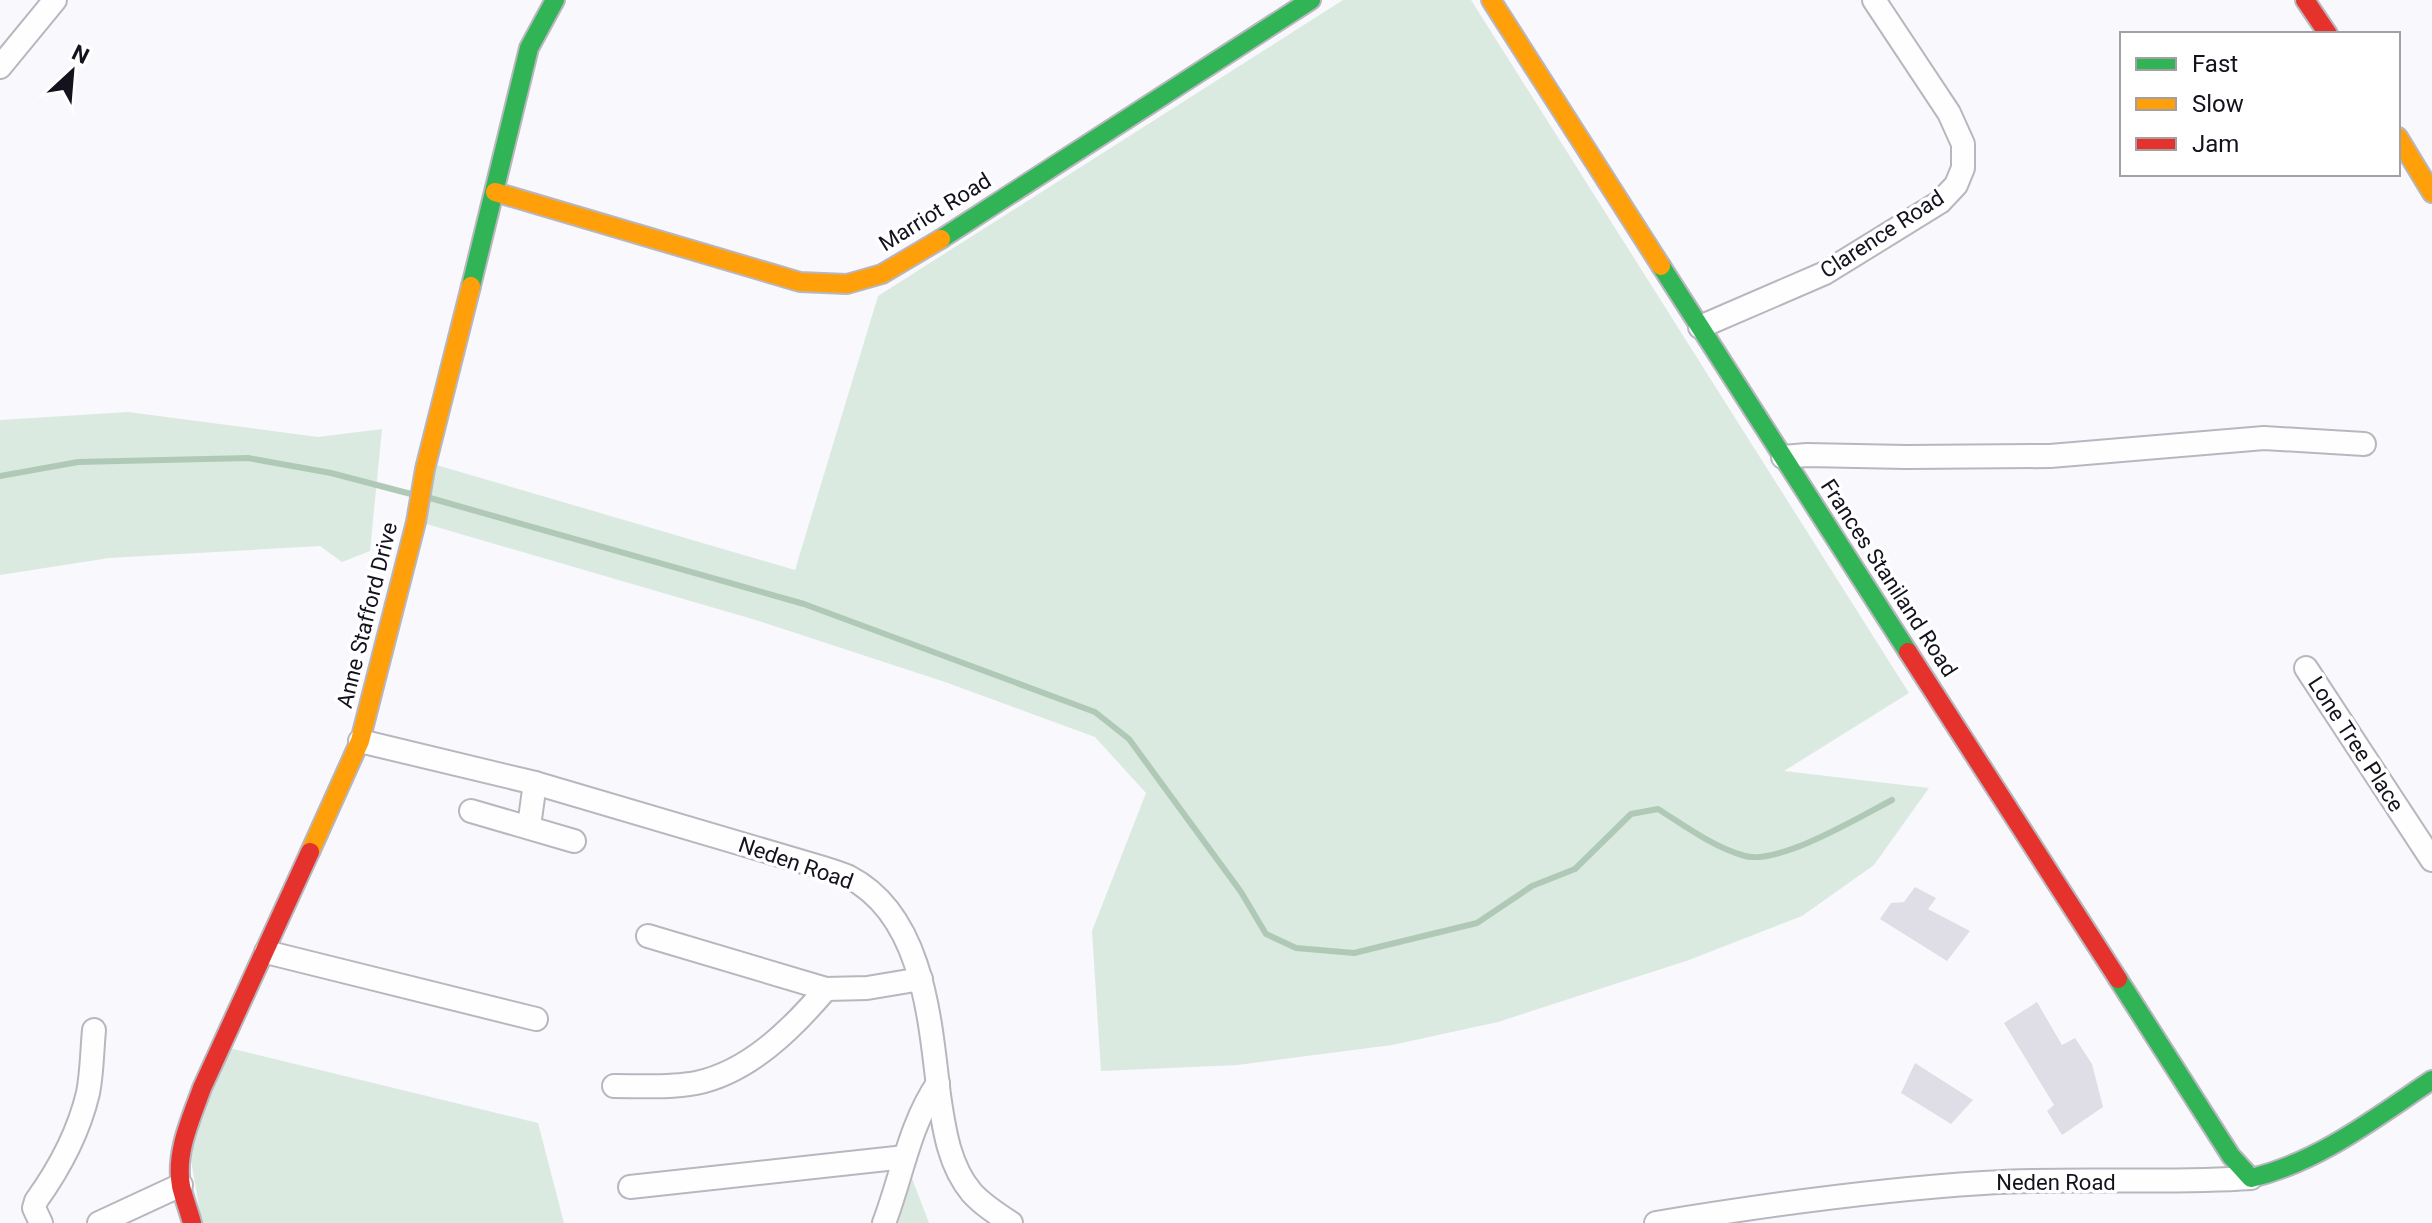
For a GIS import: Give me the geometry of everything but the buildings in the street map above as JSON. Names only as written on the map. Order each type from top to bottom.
[{"type":"street","points":[[0,67],[55,0]]},
{"type":"street","name":"Anne Stafford Drive","points":[[192,1223],[181,1185],[180,1157],[202,1088],[360,741],[416,522],[425,469],[529,48],[555,0]]},
{"type":"street","name":"Marriot Road","points":[[495,192],[800,282],[847,284],[882,274],[920,252],[1311,0]]},
{"type":"street","name":"Frances Staniland Road","points":[[1491,0],[2231,1156],[2251,1178]]},
{"type":"street","name":"Clarence Road","points":[[1700,327],[1825,273],[1940,202],[1956,185],[1963,168],[1963,144],[1949,113],[1874,0]]},
{"type":"street","points":[[2305,0],[2327,32]]},
{"type":"street","points":[[2400,140],[2432,193]]},
{"type":"street","points":[[2415,163],[2432,174]]},
{"type":"street","points":[[1783,457],[2050,456],[2264,438],[2364,444]]},
{"type":"street","name":"Lone Tree Place","points":[[2306,668],[2432,860]]},
{"type":"street","name":"Neden Road","points":[[360,741],[535,783],[849,877],[865,888],[901,929],[914,953],[921,979],[945,1138],[956,1166],[971,1191],[1011,1223]]},
{"type":"street","points":[[529,826],[535,783]]},
{"type":"street","points":[[471,811],[574,841]]},
{"type":"street","points":[[648,936],[826,989],[867,988],[921,979]]},
{"type":"street","points":[[266,952],[536,1019]]},
{"type":"street","points":[[614,1086],[666,1086],[698,1082],[742,1066],[767,1048],[826,989]]},
{"type":"street","points":[[41,1223],[34,1208],[82,1114],[88,1090],[94,1030]]},
{"type":"street","name":"Neden Road","points":[[1656,1223],[1785,1202],[1984,1183],[2196,1182],[2268,1176],[2308,1158],[2432,1080]]},
{"type":"street","points":[[884,1223],[898,1187],[919,1113],[938,1083]]},
{"type":"street","points":[[630,1187],[905,1157]]},
{"type":"street","points":[[99,1223],[181,1185]]},
{"type":"shaded area","points":[[1343,0],[1471,0],[1909,693],[1784,771],[1929,788],[1874,865],[1802,916],[1689,960],[1498,1022],[1392,1045],[1238,1065],[1101,1071],[1092,931],[1146,793],[1095,737],[945,682],[759,621],[423,523],[433,464],[795,570],[878,296]]},
{"type":"shaded area","points":[[128,412],[318,437],[382,429],[370,551],[342,562],[320,546],[109,558],[0,575],[0,420]]},
{"type":"shaded area","points":[[225,1047],[538,1123],[564,1223],[202,1223],[190,1155]]},
{"type":"shaded area","points":[[905,1160],[929,1223],[876,1223]]},
{"type":"waterway","points":[[0,476],[78,462],[248,458],[331,473],[411,494]]},
{"type":"waterway","points":[[430,498],[804,604],[1095,712],[1129,739],[1241,892],[1266,934],[1296,948],[1354,953],[1477,923],[1532,886],[1575,869],[1631,814],[1658,809],[1722,847],[1745,856],[1760,857],[1819,838],[1892,800]]},
{"type":"traffic: fast","points":[[471,286],[529,48],[555,0]]},
{"type":"traffic: fast","points":[[941,239],[1311,0]]},
{"type":"traffic: fast","points":[[1661,266],[1908,652]]},
{"type":"traffic: fast","points":[[2118,979],[2231,1156],[2251,1178],[2276,1171],[2323,1150],[2432,1080]]},
{"type":"traffic: slow","points":[[1491,0],[1661,266]]},
{"type":"traffic: slow","points":[[2400,140],[2432,193]]},
{"type":"traffic: slow","points":[[495,192],[800,282],[847,284],[882,274],[941,239]]},
{"type":"traffic: slow","points":[[310,852],[360,741],[416,522],[425,469],[471,286]]},
{"type":"traffic: jam","points":[[2305,0],[2327,32]]},
{"type":"traffic: jam","points":[[1908,652],[2118,979]]},
{"type":"traffic: jam","points":[[192,1223],[180,1173],[182,1148],[189,1124],[202,1088],[310,852]]}]
